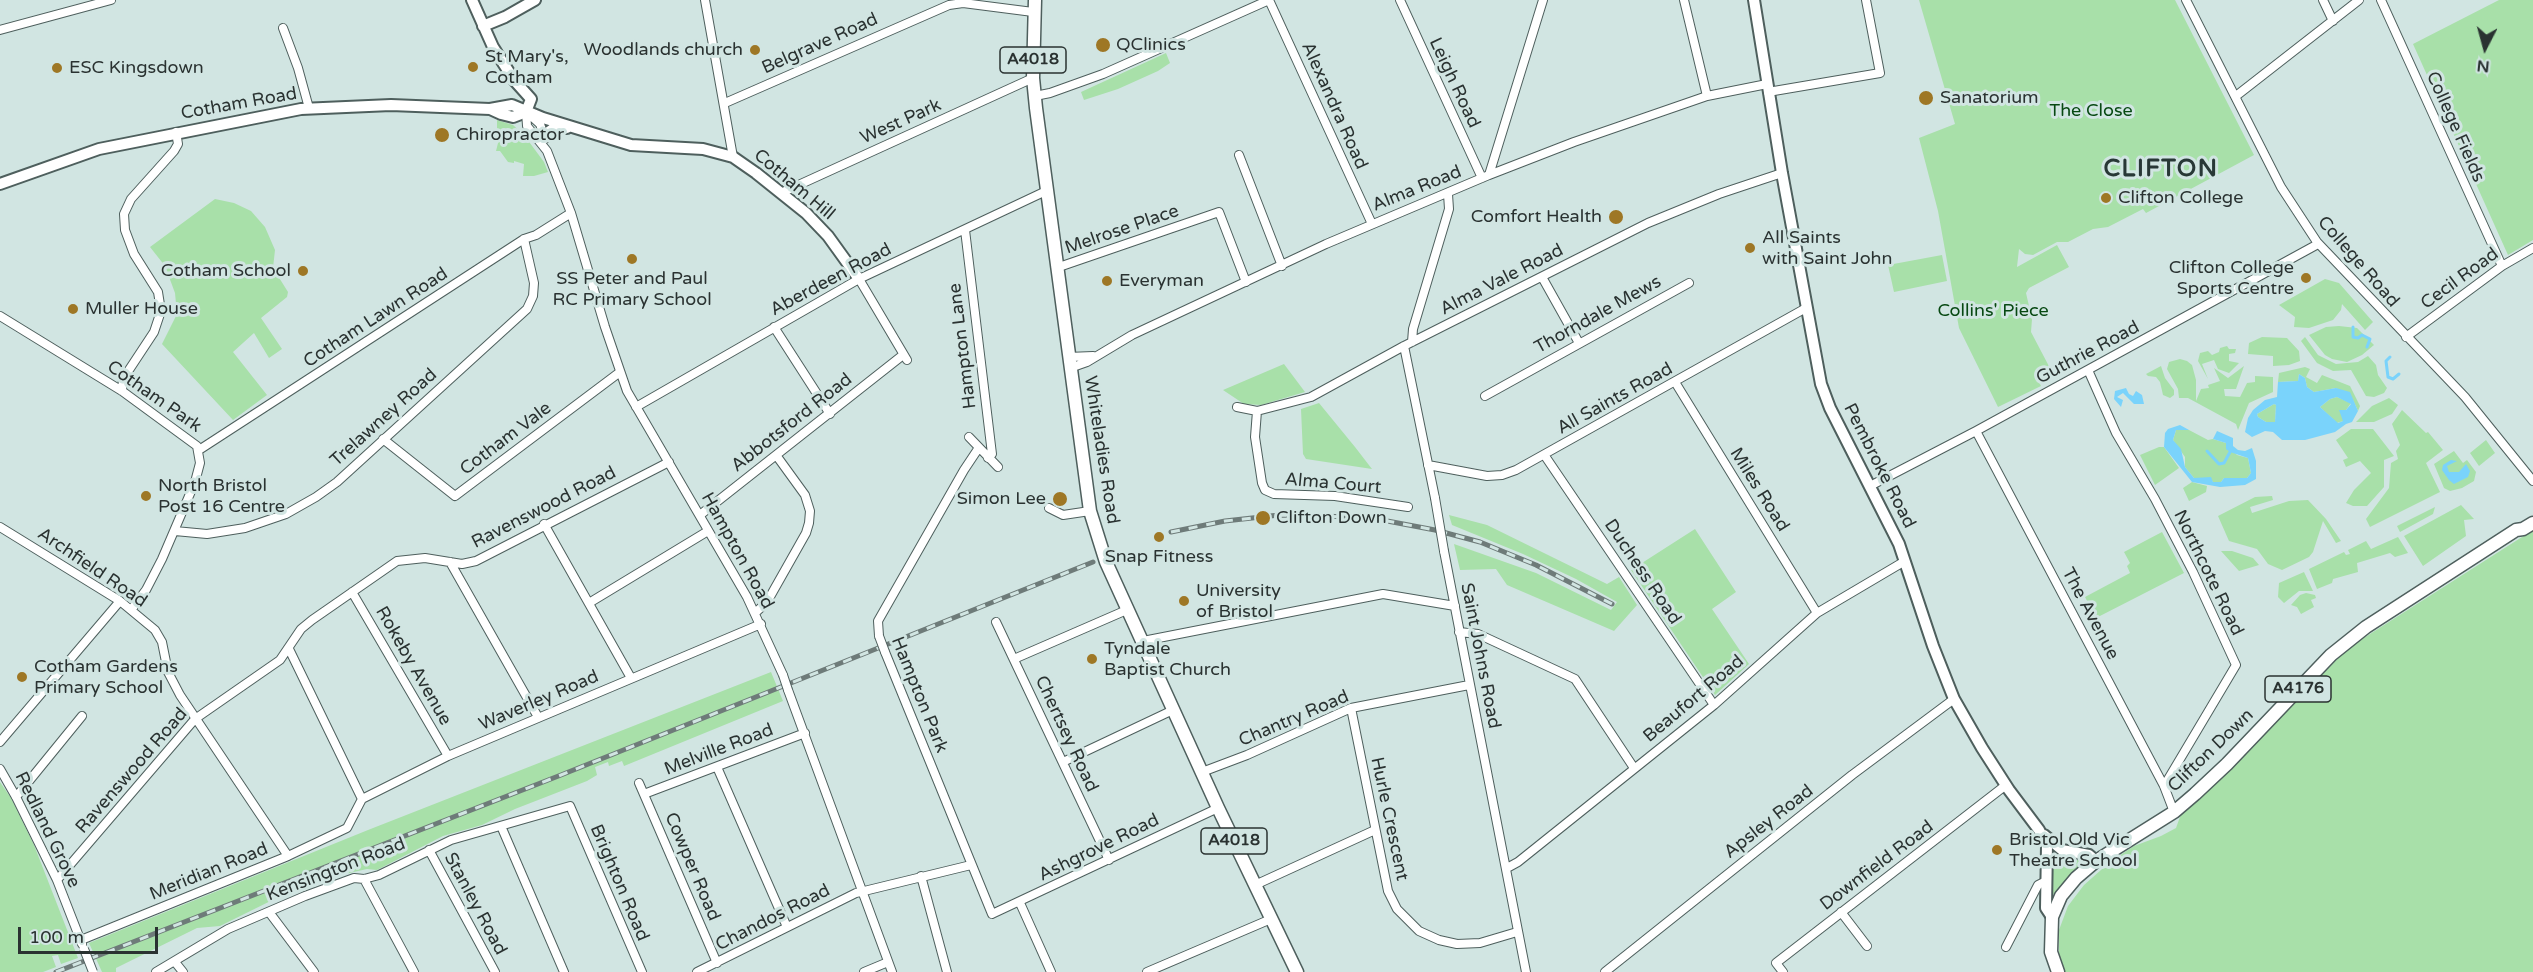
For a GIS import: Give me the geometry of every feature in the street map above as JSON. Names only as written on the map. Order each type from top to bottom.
[{"type":"main road","name":"Whiteladies Road","points":[[1034,6],[1033,78],[1056,268],[1090,511],[1106,562],[1218,808],[1297,972]]},
{"type":"main road","name":"Clifton Down","points":[[2097,861],[2174,812],[2227,765],[2339,648],[2366,627],[2516,530],[2521,523],[2533,515]]},
{"type":"main road","name":"Clifton Down","points":[[2516,530],[2533,523]]},
{"type":"main road","name":"A4176","points":[[2058,972],[2051,952],[2052,916],[2068,887],[2097,861]]},
{"type":"street","points":[[0,30],[111,0]]},
{"type":"street","points":[[472,0],[484,30],[514,80],[531,99],[526,112]]},
{"type":"street","points":[[484,30],[500,24],[505,17],[535,0]]},
{"type":"street","points":[[705,0],[733,157]]},
{"type":"street","points":[[1035,96],[1103,74],[1269,0]]},
{"type":"street","name":"Alexandra Road","points":[[1269,0],[1372,224]]},
{"type":"street","name":"Leigh Road","points":[[1400,0],[1485,176]]},
{"type":"street","points":[[1485,176],[1543,0]]},
{"type":"street","points":[[1684,0],[1707,96]]},
{"type":"street","name":"Pembroke Road","points":[[1754,0],[1782,173],[1821,384],[1830,408],[1899,544],[1933,646],[1954,699],[2006,785],[2039,830],[2047,845],[2046,908],[2052,916]]},
{"type":"street","name":"Alma Road","points":[[1069,363],[1093,356],[1132,335],[1372,224],[1448,194],[1485,176],[1574,142],[1707,96],[1880,73],[1866,0]]},
{"type":"street","name":"College Road","points":[[2186,0],[2281,187],[2318,244],[2465,397],[2533,481]]},
{"type":"street","points":[[2323,0],[2333,21]]},
{"type":"street","points":[[2236,96],[2359,0]]},
{"type":"street","name":"College Fields","points":[[2381,0],[2502,266]]},
{"type":"street","name":"Belgrave Road","points":[[724,103],[949,5],[963,3],[1034,6]]},
{"type":"street","points":[[287,32],[309,108]]},
{"type":"street","name":"West Park","points":[[781,193],[1033,78]]},
{"type":"street","name":"Cotham Road","points":[[0,184],[99,149],[176,132],[309,108],[391,105],[490,109],[512,105],[526,112]]},
{"type":"street","name":"Cotham Hill","points":[[526,112],[631,146],[702,149],[733,157],[781,193],[828,236],[859,279],[905,357]]},
{"type":"street","name":"Hampton Road","points":[[526,112],[540,124],[544,135],[547,151],[571,213],[620,372],[636,407],[755,613],[783,675],[892,972]]},
{"type":"street","name":"Hampton Road","points":[[526,112],[527,126],[547,151]]},
{"type":"street","points":[[544,135],[554,128],[579,130]]},
{"type":"street","points":[[122,391],[123,379],[154,332],[161,311],[158,292],[134,254],[125,230],[124,214],[131,199],[174,151],[178,144],[176,132]]},
{"type":"street","points":[[1239,155],[1282,266]]},
{"type":"street","name":"Alma Vale Road","points":[[1237,407],[1257,411],[1311,396],[1648,222],[1719,194],[1782,173]]},
{"type":"street","name":"Aberdeen Road","points":[[636,407],[859,279],[1046,191]]},
{"type":"street","name":"Saint Johns Road","points":[[1448,194],[1449,209],[1408,344],[1459,632],[1526,972]]},
{"type":"street","name":"Melrose Place","points":[[1056,268],[1219,212],[1246,282]]},
{"type":"street","name":"Cotham Lawn Road","points":[[199,450],[524,239],[536,235],[571,213]]},
{"type":"street","name":"Hampton Lane","points":[[965,230],[992,454],[988,458]]},
{"type":"street","name":"Trelawney Road","points":[[175,531],[196,534],[232,531],[286,514],[337,482],[527,309],[533,296],[534,283],[524,239]]},
{"type":"street","name":"Guthrie Road","points":[[1870,486],[1976,431],[2318,244]]},
{"type":"street","name":"Cecil Road","points":[[2406,337],[2502,266],[2533,248]]},
{"type":"street","points":[[1542,277],[1579,343]]},
{"type":"street","name":"Thorndale Mews","points":[[1485,396],[1689,283]]},
{"type":"street","name":"All Saints Road","points":[[1428,465],[1459,472],[1502,475],[1545,456],[1806,308]]},
{"type":"street","name":"Cotham Park","points":[[0,316],[122,391],[194,442],[199,450],[198,471],[175,531],[146,590],[131,610]]},
{"type":"street","points":[[774,327],[830,414]]},
{"type":"street","name":"Abbotsford Road","points":[[700,515],[905,357]]},
{"type":"street","name":"Northcote Road","points":[[2088,370],[2116,433],[2188,561],[2236,665],[2164,786]]},
{"type":"street","name":"Cotham Vale","points":[[383,439],[455,496],[620,372]]},
{"type":"street","name":"Miles Road","points":[[1675,382],[1817,613]]},
{"type":"street","name":"Alma Court","points":[[1257,411],[1255,436],[1262,483],[1265,489],[1274,494],[1335,496],[1407,507]]},
{"type":"street","name":"The Avenue","points":[[1976,431],[2164,786],[2174,812]]},
{"type":"street","points":[[969,437],[978,449],[998,467]]},
{"type":"street","name":"Hampton Park","points":[[978,449],[878,621],[879,636],[885,652],[992,914]]},
{"type":"street","points":[[755,613],[767,602],[806,533],[809,523],[810,511],[805,495],[776,455]]},
{"type":"street","name":"Duchess Road","points":[[1545,456],[1714,705]]},
{"type":"street","name":"Ravenswood Road","points":[[57,880],[195,719],[280,660],[302,629],[397,561],[425,558],[462,564],[476,561],[512,544],[544,524],[669,462]]},
{"type":"street","points":[[1049,508],[1063,515],[1090,511]]},
{"type":"street","points":[[544,524],[630,678]]},
{"type":"street","name":"Archfield Road","points":[[0,527],[120,601],[159,635],[168,672],[195,719],[288,856]]},
{"type":"street","points":[[590,603],[708,531]]},
{"type":"street","name":"Beaufort Road","points":[[1507,868],[1518,862],[1714,705],[1817,613],[1905,561]]},
{"type":"street","points":[[450,562],[538,717]]},
{"type":"street","name":"Rokeby Avenue","points":[[352,592],[448,756]]},
{"type":"street","points":[[1143,641],[1383,594],[1455,606]]},
{"type":"street","points":[[0,742],[120,601]]},
{"type":"street","points":[[1014,659],[1129,609]]},
{"type":"street","name":"Chertsey Road","points":[[996,622],[1109,860]]},
{"type":"street","name":"Waverley Road","points":[[362,799],[448,756],[760,624]]},
{"type":"street","points":[[1459,632],[1478,634],[1575,679],[1634,768]]},
{"type":"street","points":[[289,650],[362,799]]},
{"type":"street","name":"Chantry Road","points":[[1202,772],[1247,755],[1351,708],[1470,685]]},
{"type":"street","name":"Apsley Road","points":[[1605,972],[1852,776],[1954,699]]},
{"type":"street","name":"Hurle Crescent","points":[[1351,708],[1388,891],[1397,909],[1419,931],[1439,940],[1457,944],[1480,943],[1517,932]]},
{"type":"street","points":[[1063,762],[1173,710]]},
{"type":"street","points":[[16,796],[82,716]]},
{"type":"street","name":"Melville Road","points":[[645,794],[805,733]]},
{"type":"street","points":[[717,767],[787,927]]},
{"type":"street","name":"Redland Grove","points":[[0,769],[16,796],[57,880],[93,972]]},
{"type":"street","name":"Cowper Road","points":[[639,783],[717,963]]},
{"type":"street","name":"Downfield Road","points":[[1783,972],[1776,963],[2006,785]]},
{"type":"street","name":"Meridian Road","points":[[81,940],[288,856],[347,828],[362,799]]},
{"type":"street","name":"Kensington Road","points":[[156,972],[228,929],[269,912],[354,878],[364,879],[379,875],[452,840],[570,806]]},
{"type":"street","name":"Brighton Road","points":[[570,806],[642,972]]},
{"type":"street","name":"Ashgrove Road","points":[[992,914],[1020,903],[1218,808]]},
{"type":"street","points":[[501,826],[564,972]]},
{"type":"street","points":[[1255,885],[1375,830]]},
{"type":"street","points":[[2039,830],[2062,850],[2088,855],[2097,861]]},
{"type":"street","name":"Stanley Road","points":[[429,850],[495,972]]},
{"type":"street","points":[[862,890],[971,865]]},
{"type":"street","points":[[921,876],[947,972]]},
{"type":"street","points":[[364,879],[414,972]]},
{"type":"street","points":[[2006,947],[2038,885],[2046,880]]},
{"type":"street","name":"Chandos Road","points":[[697,972],[862,890]]},
{"type":"street","points":[[1020,903],[1051,972]]},
{"type":"street","points":[[269,912],[314,972]]},
{"type":"street","points":[[1841,912],[1868,946]]},
{"type":"street","points":[[1147,972],[1271,919]]},
{"type":"street","points":[[175,962],[183,972]]},
{"type":"street","points":[[864,972],[888,962]]},
{"type":"green space","name":"The Close","points":[[1919,0],[2175,0],[2254,155],[2146,213],[2143,209],[2108,227],[2093,229],[2068,242],[2057,242],[2033,255],[2025,254],[2019,249],[2017,267],[2057,245],[2069,267],[2029,288],[2026,293],[2032,319],[2031,332],[2052,372],[2038,380],[2041,386],[1998,407],[1959,328],[1938,211],[1919,138],[1955,124]]},
{"type":"green space","points":[[2499,0],[2533,0],[2533,240],[2508,255],[2413,44]]},
{"type":"green space","points":[[1166,53],[1170,63],[1158,71],[1118,89],[1084,100],[1081,92]]},
{"type":"green space","points":[[497,120],[513,125],[524,135],[544,162],[548,172],[523,176],[524,164],[508,162],[500,151],[496,151],[499,139],[497,138]]},
{"type":"green space","points":[[215,199],[234,203],[251,211],[265,227],[275,250],[273,268],[288,292],[287,297],[261,318],[282,349],[269,358],[254,333],[233,352],[267,395],[233,420],[162,344],[177,314],[175,293],[165,266],[150,247]]},
{"type":"green space","points":[[1942,255],[1947,281],[1894,292],[1888,265]]},
{"type":"green space","points":[[2325,279],[2339,283],[2373,322],[2365,330],[2342,304],[2341,310],[2333,320],[2309,328],[2294,327],[2295,317],[2279,305]]},
{"type":"green space","points":[[2326,327],[2357,328],[2374,345],[2362,355],[2347,362],[2332,359],[2325,355],[2309,335]]},
{"type":"green space","points":[[2262,337],[2287,338],[2299,351],[2300,361],[2289,365],[2273,366],[2273,356],[2248,354],[2249,343]]},
{"type":"green space","points":[[2305,337],[2318,355],[2336,364],[2358,362],[2368,356],[2376,365],[2378,375],[2387,388],[2384,393],[2374,397],[2366,396],[2351,370],[2333,371],[2317,363],[2301,341]]},
{"type":"green space","points":[[2227,346],[2229,349],[2236,349],[2235,353],[2229,354],[2229,361],[2239,363],[2229,373],[2218,369],[2214,360],[2202,364],[2208,379],[2198,361],[2200,353],[2208,351],[2212,355],[2219,352],[2220,348]]},
{"type":"green space","points":[[2180,359],[2192,365],[2196,380],[2196,401],[2201,389],[2209,388],[2208,385],[2220,381],[2214,368],[2228,378],[2244,366],[2236,389],[2224,389],[2225,396],[2240,397],[2247,383],[2255,382],[2255,376],[2273,377],[2273,392],[2249,403],[2238,430],[2236,424],[2188,398],[2179,398],[2178,389],[2167,369],[2169,362]]},
{"type":"green space","points":[[1284,364],[1305,392],[1261,405],[1244,404],[1223,390]]},
{"type":"green space","points":[[2161,366],[2165,378],[2174,390],[2174,395],[2170,398],[2163,395],[2160,382],[2156,377],[2146,374]]},
{"type":"green space","points":[[2305,367],[2310,369],[2306,377],[2317,383],[2322,375],[2350,386],[2360,406],[2358,411],[2353,400],[2336,388],[2314,392],[2307,387],[2305,378],[2299,374],[2298,381],[2278,382],[2279,373]]},
{"type":"green space","points":[[2337,397],[2351,403],[2343,421],[2337,423],[2320,407],[2330,399]]},
{"type":"green space","points":[[2389,398],[2398,405],[2392,414],[2374,422],[2356,422],[2372,406]]},
{"type":"green space","points":[[1319,403],[1372,469],[1306,459],[1303,454],[1301,409]]},
{"type":"green space","points":[[2276,405],[2275,422],[2266,422],[2258,417],[2257,414]]},
{"type":"green space","points":[[2402,410],[2426,433],[2428,432],[2443,450],[2426,463],[2440,492],[2370,527],[2366,519],[2389,488],[2391,463],[2398,459],[2396,451],[2400,445],[2392,424]]},
{"type":"green space","points":[[2351,429],[2373,429],[2394,456],[2384,460],[2384,487],[2367,506],[2353,506],[2346,503],[2354,490],[2371,473],[2360,461],[2346,467],[2343,460],[2348,458],[2336,440]]},
{"type":"green space","points":[[2176,430],[2189,430],[2208,440],[2213,439],[2226,443],[2237,455],[2248,458],[2251,473],[2247,478],[2224,478],[2221,482],[2213,482],[2210,478],[2194,478],[2185,467],[2185,457],[2173,440]]},
{"type":"green space","points":[[2486,440],[2495,453],[2479,466],[2470,453]]},
{"type":"green space","points":[[2164,447],[2179,468],[2155,485],[2140,455]]},
{"type":"green space","points":[[2454,451],[2463,463],[2467,460],[2476,472],[2474,481],[2462,488],[2450,491],[2444,488],[2434,464]]},
{"type":"green space","points":[[2192,482],[2207,486],[2206,492],[2189,501],[2183,488]]},
{"type":"green space","points":[[2272,496],[2273,500],[2250,507],[2252,513],[2289,501],[2308,500],[2326,519],[2341,541],[2336,543],[2323,521],[2313,552],[2309,557],[2282,570],[2268,564],[2257,549],[2229,541],[2218,516],[2255,497]]},
{"type":"green space","points":[[2461,505],[2474,519],[2464,520],[2466,536],[2423,566],[2404,536]]},
{"type":"green space","points":[[2435,507],[2433,514],[2400,532],[2397,526]]},
{"type":"green space","points":[[1449,515],[1487,525],[1607,584],[1619,577],[1637,605],[1614,631],[1507,585],[1496,569],[1460,570],[1454,544],[1536,573],[1611,610],[1617,602],[1576,579],[1523,554],[1452,525]]},
{"type":"green space","points":[[1695,529],[1736,592],[1712,609],[1749,664],[1715,695],[1631,570]]},
{"type":"green space","points":[[2533,530],[2533,972],[2063,972],[2059,955],[2059,930],[2068,906],[2084,885],[2110,862],[2134,846],[2176,828],[2181,814],[2232,768],[2348,648]]},
{"type":"green space","points":[[2162,532],[2184,573],[2096,618],[2085,597],[2130,573],[2127,566],[2130,563],[2124,552]]},
{"type":"green space","points":[[2398,537],[2408,553],[2395,557],[2390,553],[2357,563],[2358,572],[2333,579],[2332,583],[2317,589],[2309,569],[2344,552],[2346,555],[2350,554],[2348,550],[2366,541],[2371,549]]},
{"type":"green space","points":[[2221,551],[2232,551],[2253,558],[2259,565],[2239,571]]},
{"type":"green space","points":[[2304,572],[2313,591],[2299,591],[2284,603],[2278,597],[2279,583]]},
{"type":"green space","points":[[2306,593],[2315,595],[2316,598],[2311,600],[2314,607],[2301,614],[2297,607],[2291,605],[2300,595]]},
{"type":"green space","points":[[771,672],[783,701],[624,766],[622,761],[609,766],[608,762],[595,767],[597,775],[587,781],[515,809],[482,825],[443,836],[377,870],[367,869],[309,882],[220,926],[197,928],[116,968],[116,972],[102,972],[89,943],[368,830]]},
{"type":"green space","points":[[0,782],[11,798],[34,845],[78,958],[61,964],[58,955],[52,956],[56,967],[43,972],[0,972]]},
{"type":"green space","points":[[2068,856],[2085,861],[2052,896],[2053,865]]},
{"type":"water","points":[[2299,374],[2305,378],[2307,387],[2314,392],[2336,388],[2350,392],[2358,411],[2352,422],[2335,432],[2305,440],[2282,440],[2273,432],[2265,431],[2252,437],[2245,432],[2248,418],[2253,410],[2265,400],[2277,397],[2278,382],[2298,381]],"holes":[[[2337,397],[2351,404],[2346,410],[2339,410],[2343,421],[2338,423],[2320,407],[2330,399]],[[2276,405],[2275,422],[2266,422],[2258,417],[2257,414]]]},
{"type":"water","points":[[2126,388],[2133,396],[2136,391],[2142,395],[2144,404],[2134,404],[2123,393],[2117,397],[2123,400],[2121,407],[2114,399],[2115,391]]},
{"type":"water","points":[[2180,425],[2189,430],[2176,430],[2173,440],[2181,449],[2185,467],[2194,478],[2211,477],[2213,482],[2221,482],[2224,478],[2247,478],[2251,473],[2248,458],[2230,452],[2226,449],[2226,443],[2213,439],[2217,431],[2233,438],[2233,446],[2238,450],[2245,451],[2252,448],[2256,461],[2256,479],[2245,485],[2220,487],[2192,482],[2164,447],[2165,433],[2168,429]]},
{"type":"water","points":[[2451,460],[2457,461],[2447,466],[2449,472],[2459,472],[2466,464],[2470,471],[2468,477],[2454,484],[2442,470],[2443,465]]},
{"type":"waterway","points":[[2353,327],[2353,337],[2358,338],[2362,335],[2370,339],[2367,347]]},
{"type":"waterway","points":[[2390,357],[2386,361],[2388,377],[2393,379],[2399,374]]},
{"type":"waterway","points":[[2207,451],[2219,464],[2224,463],[2230,452]]},
{"type":"railway","points":[[1171,532],[1225,521],[1279,515],[1382,520],[1435,530],[1480,542],[1536,565],[1612,604]]},
{"type":"railway","points":[[56,972],[561,775],[1093,562]]},
{"type":"place","name":"QClinics","points":[[1103,45]]},
{"type":"place","name":"Woodlands church","points":[[755,50]]},
{"type":"place","name":"St Mary's, Cotham","points":[[473,67]]},
{"type":"place","name":"ESC Kingsdown","points":[[57,68]]},
{"type":"place","name":"Sanatorium","points":[[1926,98]]},
{"type":"place","name":"Chiropractor","points":[[442,135]]},
{"type":"place","name":"Clifton College","points":[[2106,198]]},
{"type":"place","name":"Comfort Health","points":[[1616,217]]},
{"type":"place","name":"All Saints with Saint John","points":[[1750,248]]},
{"type":"place","name":"SS Peter and Paul RC Primary School","points":[[632,259]]},
{"type":"place","name":"Cotham School","points":[[303,271]]},
{"type":"place","name":"Clifton College Sports Centre","points":[[2306,278]]},
{"type":"place","name":"Everyman","points":[[1107,281]]},
{"type":"place","name":"Muller House","points":[[73,309]]},
{"type":"place","name":"North Bristol Post 16 Centre","points":[[146,496]]},
{"type":"place","name":"Simon Lee","points":[[1060,499]]},
{"type":"place","name":"Clifton Down","points":[[1263,518]]},
{"type":"place","name":"Snap Fitness","points":[[1159,537]]},
{"type":"place","name":"University of Bristol","points":[[1184,601]]},
{"type":"place","name":"Tyndale Baptist Church","points":[[1092,659]]},
{"type":"place","name":"Cotham Gardens Primary School","points":[[22,677]]},
{"type":"place","name":"Bristol Old Vic Theatre School","points":[[1997,850]]},
{"type":"district","name":"CLIFTON","points":[[2161,170]]},
{"type":"park label","name":"Collins' Piece","points":[[1993,311]]}]
